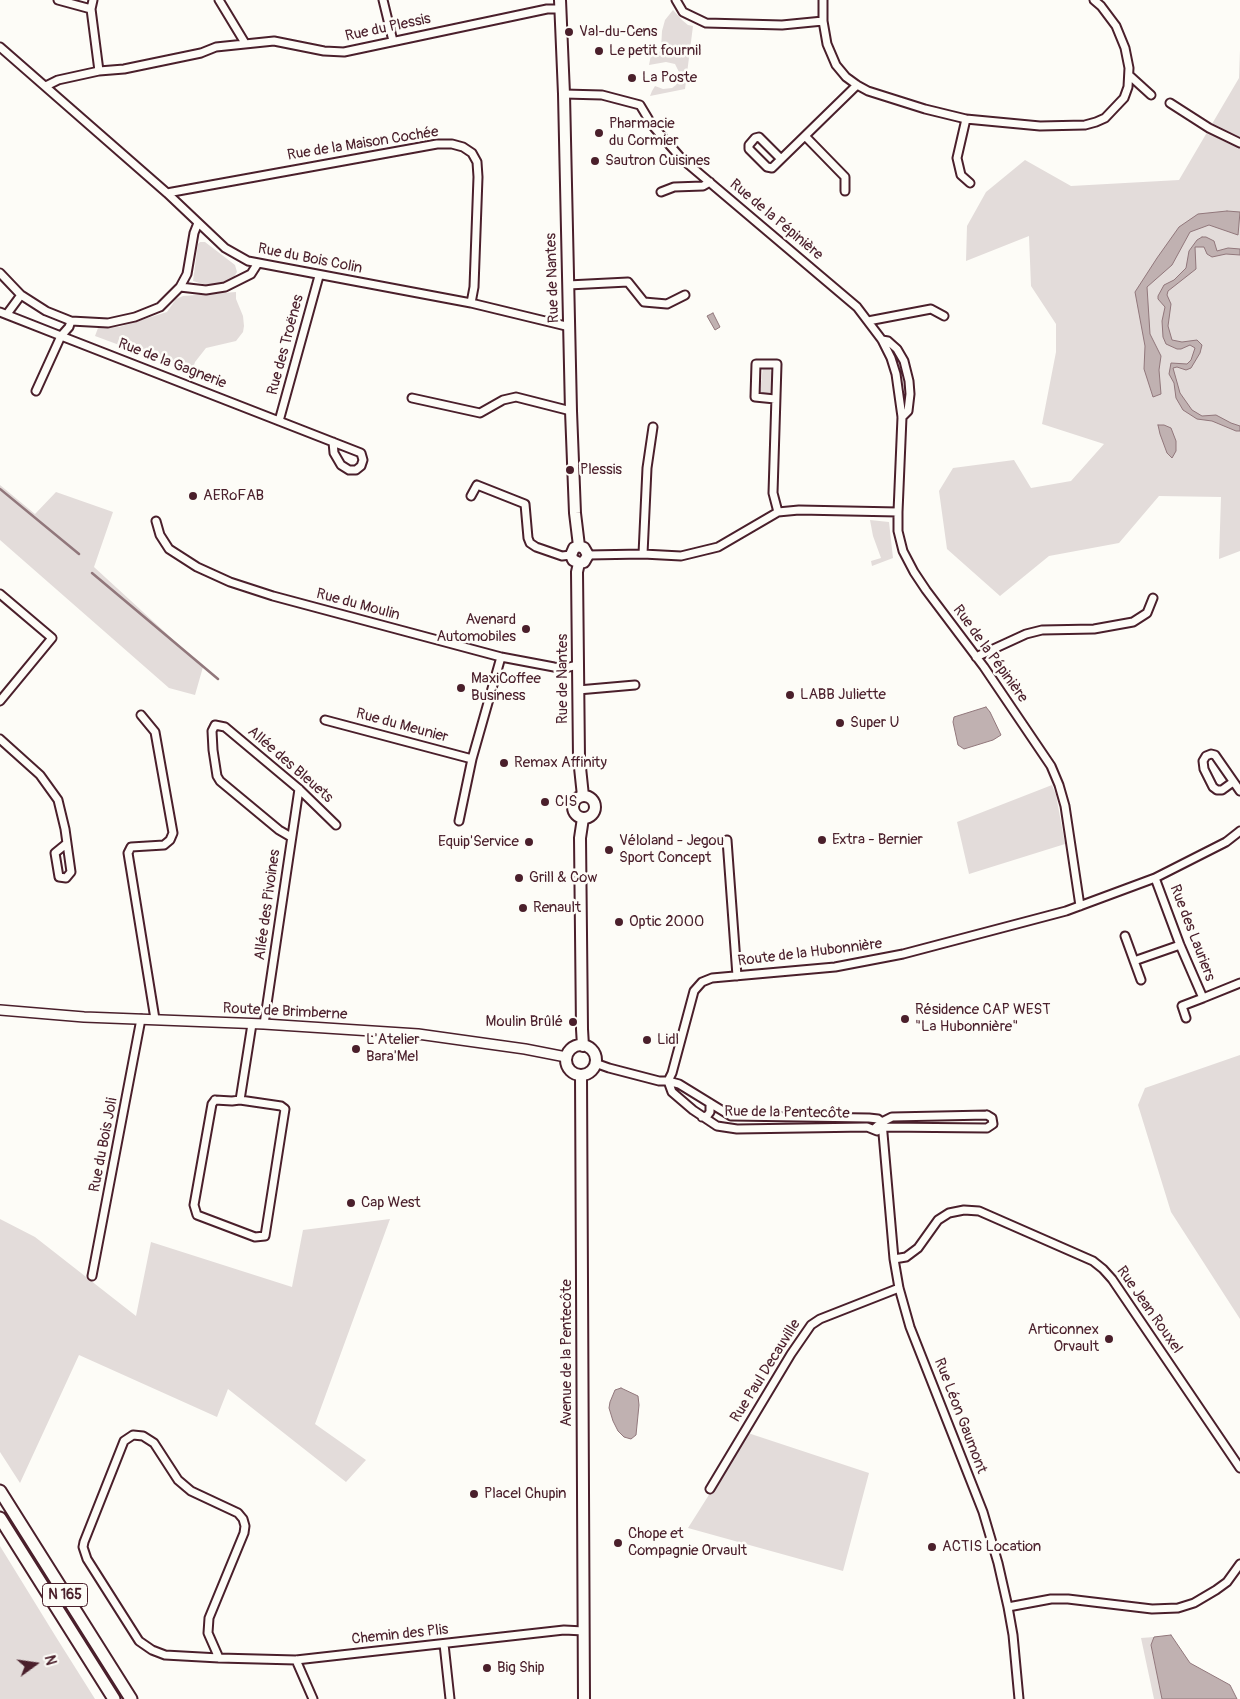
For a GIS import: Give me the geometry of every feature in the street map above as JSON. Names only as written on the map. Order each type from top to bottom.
[{"type":"highway","name":"N 165","points":[[0,1491],[131,1699]]},
{"type":"highway","name":"N 165","points":[[0,1518],[114,1699]]},
{"type":"main road","name":"Rue de Nantes","points":[[560,4],[575,513],[579,546]]},
{"type":"main road","points":[[579,546],[584,548],[588,555],[584,562],[579,563],[573,560],[571,555],[572,550],[579,546]]},
{"type":"main road","name":"Rue de Nantes","points":[[579,563],[577,572],[578,758],[583,796]]},
{"type":"main road","points":[[583,796],[593,799],[595,806],[592,815],[583,818],[577,815],[573,809],[576,799],[583,796]]},
{"type":"main road","points":[[583,818],[580,838],[583,1046]]},
{"type":"main road","points":[[583,1046],[591,1050],[595,1062],[592,1070],[581,1075],[569,1070],[566,1057],[574,1047],[583,1046]]},
{"type":"main road","name":"Avenue de la Pentecôte","points":[[581,1075],[584,1699]]},
{"type":"street","points":[[58,0],[91,9]]},
{"type":"street","points":[[93,0],[91,9],[99,71]]},
{"type":"street","points":[[219,0],[245,43]]},
{"type":"street","points":[[383,0],[393,41]]},
{"type":"street","points":[[676,0],[682,12],[706,23],[782,25],[823,21]]},
{"type":"street","points":[[823,0],[826,44],[836,65],[846,77],[857,85],[868,91],[925,109],[966,119],[1040,126],[1085,125],[1106,118],[1124,98],[1128,87],[1129,75],[1124,48],[1116,26],[1094,0]]},
{"type":"street","name":"Rue du Plessis","points":[[46,86],[58,80],[99,71],[124,69],[201,53],[216,47],[245,43],[274,41],[336,52],[547,9],[560,4]]},
{"type":"street","name":"Rue du Bois Colin","points":[[0,47],[167,193],[225,248],[248,262],[471,304],[570,327]]},
{"type":"street","points":[[1129,75],[1151,95]]},
{"type":"street","points":[[781,159],[759,137],[755,138],[749,145],[749,149],[767,167],[772,168],[857,85]]},
{"type":"street","name":"Rue de la Pépinière","points":[[564,94],[602,95],[640,105],[652,125],[681,158],[844,295],[857,307],[882,340],[896,374],[902,417],[898,531],[904,551],[914,572],[1037,743],[1051,766],[1059,785],[1066,815],[1080,906]]},
{"type":"street","points":[[1170,103],[1209,128],[1240,143]]},
{"type":"street","points":[[966,119],[957,158],[961,175],[970,183]]},
{"type":"street","points":[[805,136],[845,177],[845,191]]},
{"type":"street","name":"Rue de la Maison Cochée","points":[[167,193],[437,144],[452,144],[463,147],[472,153],[477,162],[478,177],[474,287],[471,304]]},
{"type":"street","points":[[661,192],[674,188],[703,186],[710,182]]},
{"type":"street","points":[[0,273],[21,295],[46,311],[71,321],[108,323],[135,317],[160,307],[180,286],[186,274],[194,233],[198,223]]},
{"type":"street","points":[[180,286],[206,290],[226,287],[252,274],[258,264]]},
{"type":"street","name":"Rue des Troënes","points":[[279,421],[319,276]]},
{"type":"street","points":[[568,285],[628,282],[644,302],[668,304],[685,294]]},
{"type":"street","points":[[3,313],[21,295]]},
{"type":"street","points":[[868,321],[931,309],[944,316]]},
{"type":"street","name":"Rue de la Gagnerie","points":[[3,313],[61,336],[333,442],[361,453],[363,460],[361,466],[356,470],[350,470],[341,465],[334,453],[333,442]]},
{"type":"street","points":[[36,390],[61,336],[71,321]]},
{"type":"street","name":"Rue de la Pépinière","points":[[882,340],[888,341],[904,361],[910,394],[908,411],[902,417]]},
{"type":"street","points":[[775,399],[755,397],[756,364],[777,364],[773,493],[778,512]]},
{"type":"street","points":[[412,398],[480,413],[503,400],[516,397],[572,411]]},
{"type":"street","points":[[643,554],[647,468],[653,427]]},
{"type":"street","points":[[471,496],[477,486],[525,504],[530,543],[562,556],[571,555]]},
{"type":"street","points":[[588,555],[643,554],[681,556],[718,547],[778,512],[799,510],[898,512]]},
{"type":"street","name":"Rue du Moulin","points":[[156,522],[160,535],[169,549],[197,567],[230,582],[273,596],[501,657],[554,667],[578,666]]},
{"type":"street","points":[[0,594],[52,638],[0,701]]},
{"type":"street","points":[[976,657],[1026,634],[1042,630],[1094,629],[1133,622],[1147,613],[1154,598]]},
{"type":"street","points":[[459,821],[472,759],[501,657]]},
{"type":"street","points":[[578,690],[635,685]]},
{"type":"street","points":[[141,714],[155,732],[172,833],[170,840],[164,845],[131,847],[128,853],[155,1020]]},
{"type":"street","name":"Rue du Meunier","points":[[325,720],[472,759]]},
{"type":"street","name":"Allée des Bleuets","points":[[291,837],[279,830],[217,776],[212,731],[215,725],[225,727],[299,789],[336,825]]},
{"type":"street","points":[[0,739],[40,775],[58,800],[66,844]]},
{"type":"street","points":[[1233,782],[1222,790],[1217,790],[1213,787],[1203,765],[1206,756],[1215,754],[1240,791]]},
{"type":"street","name":"Allée des Pivoines","points":[[264,1024],[299,789]]},
{"type":"street","name":"Route de la Hubonnière","points":[[668,1080],[672,1073],[694,991],[702,982],[712,978],[835,967],[903,954],[1080,906],[1155,878],[1226,842],[1240,831]]},
{"type":"street","points":[[727,840],[738,976]]},
{"type":"street","name":"Rue des Lauriers","points":[[1155,878],[1180,945],[1203,998]]},
{"type":"street","points":[[1125,936],[1141,980]]},
{"type":"street","points":[[1134,961],[1180,945]]},
{"type":"street","name":"Rue des Lauriers","points":[[1186,1018],[1182,1006],[1240,983]]},
{"type":"street","name":"Route de Brimberne","points":[[0,1010],[84,1017],[264,1024],[418,1034],[525,1049],[566,1057]]},
{"type":"street","name":"Rue du Bois Joli","points":[[92,1276],[141,1019]]},
{"type":"street","points":[[240,1100],[252,1024]]},
{"type":"street","points":[[595,1062],[609,1068],[659,1081],[668,1080]]},
{"type":"street","name":"Rue de la Pentecôte","points":[[668,1080],[672,1092],[702,1117],[717,1126],[738,1129],[873,1129],[880,1122],[892,1117],[987,1115],[992,1118],[993,1124],[987,1128],[880,1122],[731,1116],[679,1084],[668,1080]]},
{"type":"street","points":[[215,1100],[240,1100],[281,1106],[285,1109],[265,1236],[255,1237],[197,1215],[194,1205],[212,1104],[215,1100]]},
{"type":"street","points":[[695,1112],[697,1102],[707,1102],[710,1112],[707,1116],[702,1117]]},
{"type":"street","name":"Rue Léon Gaumont","points":[[880,1122],[884,1142],[894,1260],[899,1288],[910,1327],[983,1512],[998,1563],[1013,1635],[1019,1699]]},
{"type":"street","points":[[873,1129],[884,1142]]},
{"type":"street","name":"Rue Jean Rouxel","points":[[894,1260],[906,1257],[918,1248],[938,1220],[950,1213],[964,1210],[979,1211],[1093,1261],[1112,1279],[1240,1468]]},
{"type":"street","name":"Rue Paul Decauville","points":[[710,1488],[811,1324],[899,1288]]},
{"type":"street","name":"Chemin des Plis","points":[[218,1658],[208,1633],[209,1618],[244,1533],[243,1519],[238,1512],[191,1491],[178,1480],[154,1443],[143,1436],[133,1435],[124,1441],[84,1542],[84,1547],[87,1559],[139,1641],[152,1650],[165,1655],[218,1658],[296,1660],[564,1630],[584,1631]]},
{"type":"street","points":[[1008,1607],[1052,1599],[1152,1609],[1178,1608],[1194,1603],[1216,1590],[1227,1582],[1240,1564]]},
{"type":"street","points":[[444,1644],[450,1699]]},
{"type":"street","points":[[296,1660],[313,1699]]},
{"type":"shaded area","points":[[673,10],[688,25],[693,26],[685,89],[650,96],[655,86],[663,89],[672,88],[679,79],[680,74],[675,64],[666,62],[649,65],[651,55],[656,56],[661,50],[662,31],[665,20]]},
{"type":"shaded area","points":[[1240,50],[1240,551],[1219,559],[1221,497],[1159,496],[1119,543],[1049,556],[1000,596],[947,549],[939,491],[953,468],[1014,460],[1031,488],[1071,481],[1104,444],[1042,424],[1056,352],[1056,324],[1031,286],[1029,236],[966,261],[967,226],[986,192],[1025,160],[1071,186],[1179,180],[1239,78]]},
{"type":"shaded area","points":[[1227,211],[1240,212],[1238,235],[1209,225],[1190,232],[1172,265],[1147,287],[1150,334],[1161,356],[1159,370],[1161,394],[1153,397],[1144,369],[1145,346],[1135,292],[1179,227],[1198,214]]},
{"type":"shaded area","points":[[1202,237],[1214,241],[1217,251],[1228,248],[1240,249],[1240,255],[1226,254],[1212,257],[1207,254],[1204,247],[1195,247],[1196,269],[1168,291],[1167,295],[1171,304],[1168,326],[1172,340],[1182,342],[1197,340],[1202,345],[1200,353],[1191,368],[1186,370],[1177,367],[1173,368],[1180,393],[1192,410],[1202,416],[1216,415],[1240,426],[1240,431],[1212,421],[1197,419],[1183,410],[1176,398],[1174,383],[1169,374],[1171,363],[1187,364],[1191,360],[1195,348],[1190,345],[1177,349],[1166,344],[1163,337],[1162,321],[1165,307],[1158,299],[1158,296],[1164,285],[1174,280],[1186,268],[1189,251],[1197,240]]},
{"type":"shaded area","points":[[205,242],[235,265],[237,272],[234,277],[228,281],[210,286],[193,281],[198,244]]},
{"type":"shaded area","points":[[236,292],[236,299],[243,316],[243,332],[236,341],[206,348],[195,362],[192,372],[95,336],[98,328],[119,327],[167,312],[176,299],[183,296]]},
{"type":"shaded area","points":[[713,313],[720,327],[715,330],[707,316]]},
{"type":"shaded area","points":[[892,349],[899,358],[906,378],[907,392],[905,402],[904,389]]},
{"type":"shaded area","points":[[763,367],[769,367],[773,376],[772,393],[765,395],[760,392]]},
{"type":"shaded area","points":[[1158,425],[1171,428],[1176,441],[1176,451],[1172,458],[1167,453]]},
{"type":"shaded area","points":[[0,485],[35,514],[56,492],[113,512],[94,567],[203,667],[195,695],[169,688],[0,540]]},
{"type":"shaded area","points":[[870,520],[889,522],[893,558],[872,566],[871,561],[881,558],[873,536]]},
{"type":"shaded area","points":[[986,707],[1001,735],[993,740],[964,749],[958,745],[953,722],[954,717]]},
{"type":"shaded area","points":[[1052,785],[1056,795],[1065,844],[969,874],[957,822]]},
{"type":"shaded area","points":[[1240,1055],[1240,1319],[1171,1212],[1138,1105],[1145,1088]]},
{"type":"shaded area","points":[[0,1219],[35,1237],[136,1316],[151,1242],[292,1287],[303,1230],[390,1219],[315,1424],[366,1460],[346,1482],[228,1389],[217,1417],[79,1355],[20,1483],[0,1452]]},
{"type":"shaded area","points":[[621,1388],[638,1396],[636,1435],[631,1439],[624,1437],[618,1431],[609,1408],[615,1390]]},
{"type":"shaded area","points":[[748,1433],[869,1473],[843,1571],[688,1528]]},
{"type":"shaded area","points":[[0,1546],[56,1637],[95,1699],[0,1699]]},
{"type":"shaded area","points":[[1171,1635],[1190,1663],[1230,1685],[1237,1699],[1162,1699],[1151,1645],[1154,1637]]},
{"type":"shaded area","points":[[1154,1637],[1151,1645],[1162,1699],[1154,1699],[1141,1638]]},
{"type":"waterway","points":[[0,489],[79,554]]},
{"type":"waterway","points":[[92,573],[218,679]]},
{"type":"place","name":"Val-du-Cens","points":[[569,32]]},
{"type":"place","name":"Le petit fournil","points":[[599,51]]},
{"type":"place","name":"La Poste","points":[[632,78]]},
{"type":"place","name":"Pharmacie du Cormier","points":[[599,133]]},
{"type":"place","name":"Sautron Cuisines","points":[[595,161]]},
{"type":"place","name":"Plessis","points":[[570,470]]},
{"type":"place","name":"AERoFAB","points":[[193,496]]},
{"type":"place","name":"Avenard Automobiles","points":[[526,629]]},
{"type":"place","name":"MaxiCoffee Business","points":[[461,688]]},
{"type":"place","name":"LABB Juliette","points":[[790,695]]},
{"type":"place","name":"Super U","points":[[840,723]]},
{"type":"place","name":"Remax Affinity","points":[[504,763]]},
{"type":"place","name":"CIS","points":[[545,802]]},
{"type":"place","name":"Extra - Bernier","points":[[822,840]]},
{"type":"place","name":"Equip'Service","points":[[529,842]]},
{"type":"place","name":"Véloland - Jegou Sport Concept","points":[[609,850]]},
{"type":"place","name":"Grill & Cow","points":[[519,878]]},
{"type":"place","name":"Renault","points":[[523,908]]},
{"type":"place","name":"Optic 2000","points":[[619,922]]},
{"type":"place","name":"Résidence CAP WEST \"La Hubonnière\"","points":[[905,1019]]},
{"type":"place","name":"Moulin Brûlé","points":[[573,1022]]},
{"type":"place","name":"Lidl","points":[[647,1040]]},
{"type":"place","name":"L'Atelier Bara'Mel","points":[[356,1049]]},
{"type":"place","name":"Cap West","points":[[351,1203]]},
{"type":"place","name":"Articonnex Orvault","points":[[1109,1339]]},
{"type":"place","name":"Placel Chupin","points":[[474,1494]]},
{"type":"place","name":"Chope et Compagnie Orvault","points":[[618,1543]]},
{"type":"place","name":"ACTIS Location","points":[[932,1547]]},
{"type":"place","name":"Big Ship","points":[[487,1668]]}]
